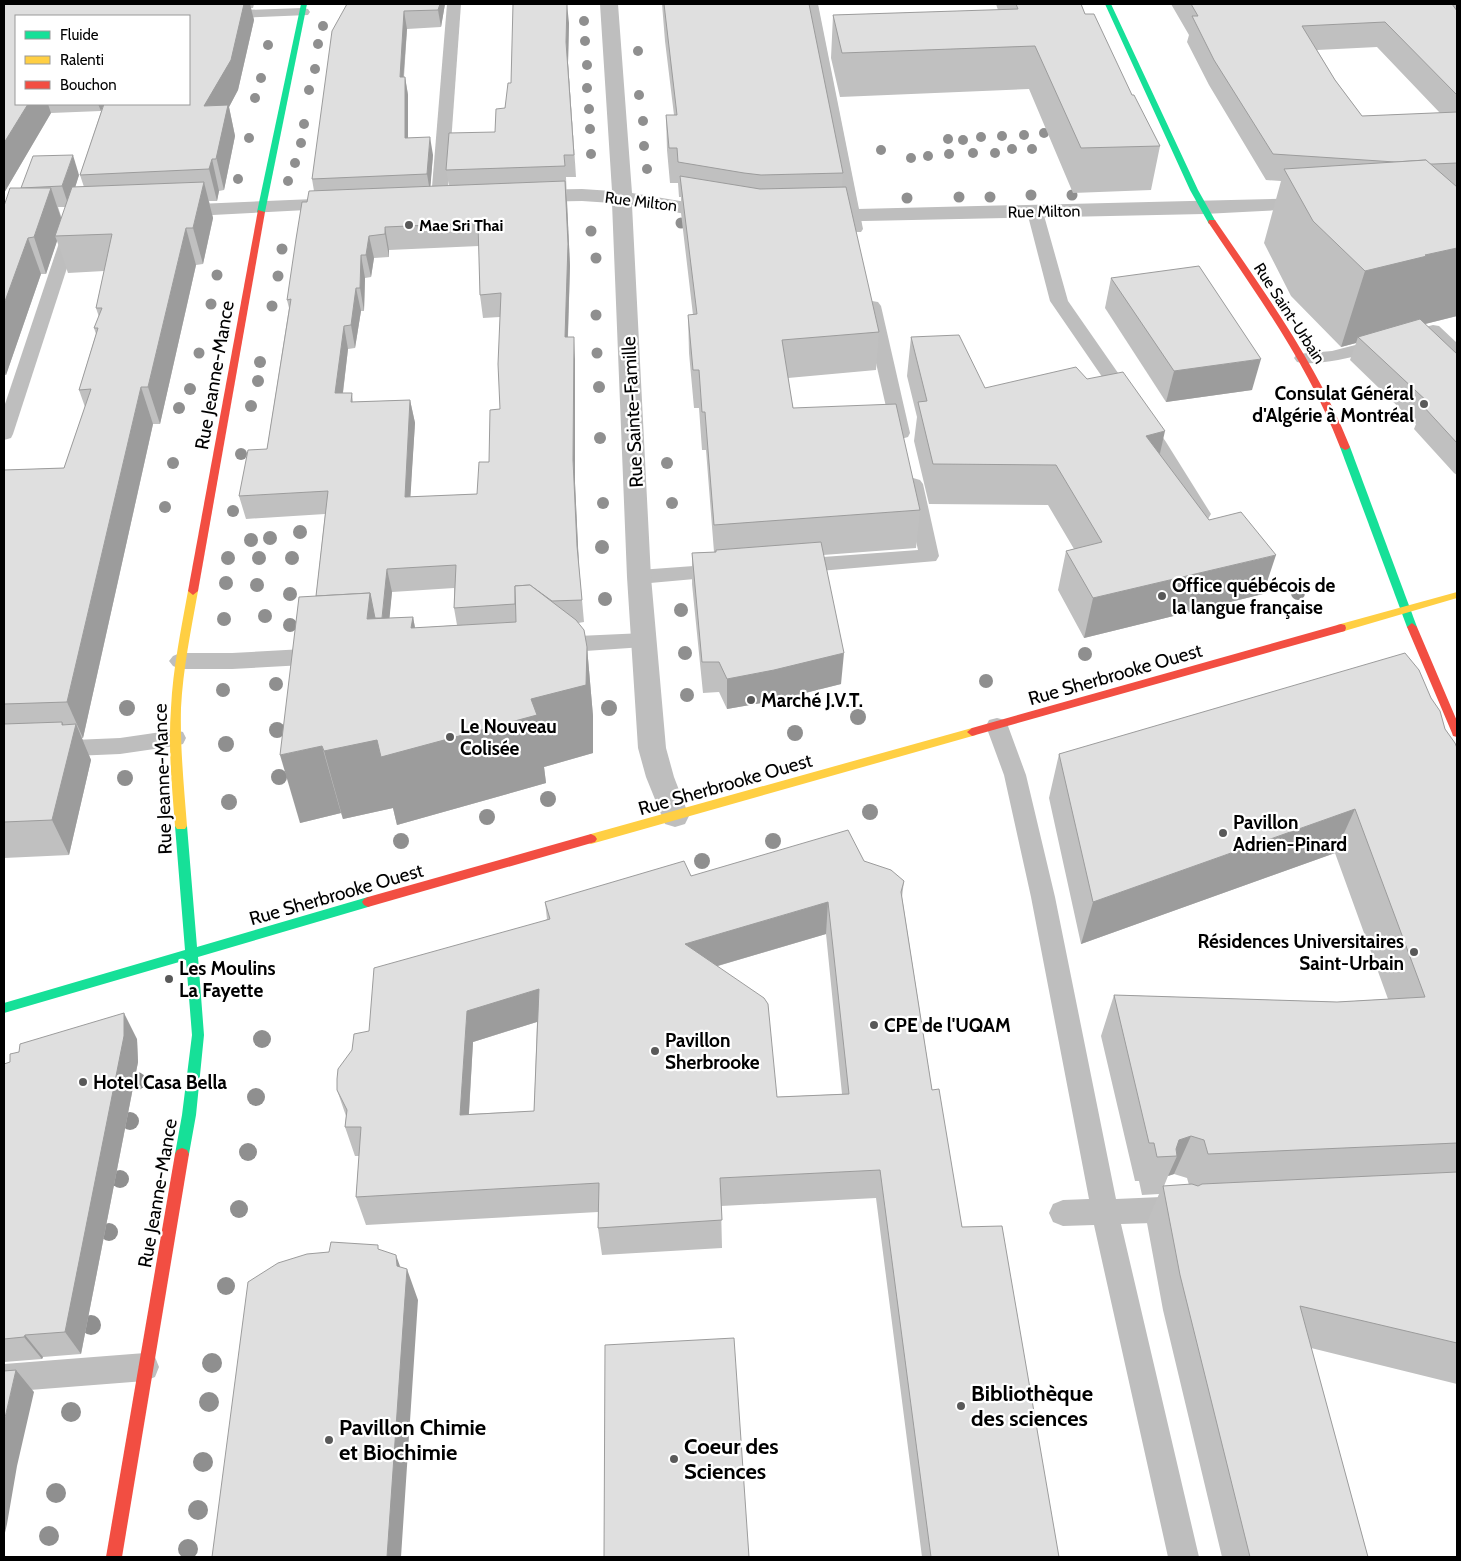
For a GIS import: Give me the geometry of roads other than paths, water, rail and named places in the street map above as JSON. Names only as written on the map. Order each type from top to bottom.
[{"type":"main road","name":"Rue Saint-Urbain","points":[[1108,4],[1204,208],[1218,233],[1302,358],[1331,411],[1423,656],[1457,733]]},
{"type":"main road","name":"Rue Jeanne-Mance","points":[[114,1557],[189,1115],[198,1035],[177,802],[175,738],[180,661],[262,208],[303,8]]},
{"type":"main road","name":"Rue Sherbrooke Ouest","points":[[4,1008],[270,930],[1457,595]]},
{"type":"street","name":"Rue Sainte-Famille","points":[[609,4],[622,197],[639,577],[644,640],[654,762],[675,816]]},
{"type":"street","points":[[1452,4],[1457,11]]},
{"type":"street","name":"Rue Milton","points":[[508,197],[588,195],[622,197],[652,200],[737,216]]},
{"type":"street","points":[[429,199],[459,198]]},
{"type":"street","points":[[153,212],[361,203]]},
{"type":"street","name":"Rue Milton","points":[[797,217],[1204,208],[1329,203]]},
{"type":"lane","points":[[429,199],[454,4]]},
{"type":"lane","points":[[811,4],[843,160],[858,245]]},
{"type":"lane","points":[[190,16],[303,8]]},
{"type":"lane","points":[[1035,212],[1059,300],[1159,446],[1212,532]]},
{"type":"lane","points":[[4,434],[74,214]]},
{"type":"lane","points":[[869,293],[905,449]]},
{"type":"lane","points":[[1302,358],[1332,356],[1433,330],[1457,353]]},
{"type":"lane","points":[[780,567],[929,556],[909,469]]},
{"type":"lane","points":[[639,577],[740,569]]},
{"type":"lane","points":[[541,646],[644,640]]},
{"type":"lane","points":[[180,661],[232,661],[341,655]]},
{"type":"lane","points":[[998,726],[1015,775],[1041,888],[1107,1212],[1115,1260],[1184,1557]]},
{"type":"lane","points":[[4,751],[120,746],[175,738]]},
{"type":"lane","points":[[1063,1213],[1107,1212],[1177,1198],[1210,1207]]},
{"type":"lane","points":[[4,1378],[145,1367]]},
{"type":"place","name":"Mae Sri Thai","points":[[409,225]]},
{"type":"place","name":"Consulat Général d'Algérie à Montréal","points":[[1424,404]]},
{"type":"place","name":"Office québécois de la langue française","points":[[1162,596]]},
{"type":"place","name":"Marché J.V.T.","points":[[751,700]]},
{"type":"place","name":"Le Nouveau Colisée","points":[[450,737]]},
{"type":"place","name":"Pavillon Adrien-Pinard","points":[[1223,833]]},
{"type":"place","name":"Résidences Universitaires Saint-Urbain","points":[[1414,952]]},
{"type":"place","name":"Les Moulins La Fayette","points":[[169,979]]},
{"type":"place","name":"CPE de l'UQAM","points":[[874,1025]]},
{"type":"place","name":"Pavillon Sherbrooke","points":[[655,1051]]},
{"type":"place","name":"Hotel Casa Bella","points":[[83,1082]]},
{"type":"place","name":"Bibliothèque des sciences","points":[[961,1406]]},
{"type":"place","name":"Pavillon Chimie et Biochimie","points":[[329,1440]]},
{"type":"place","name":"Coeur des Sciences","points":[[674,1459]]}]
